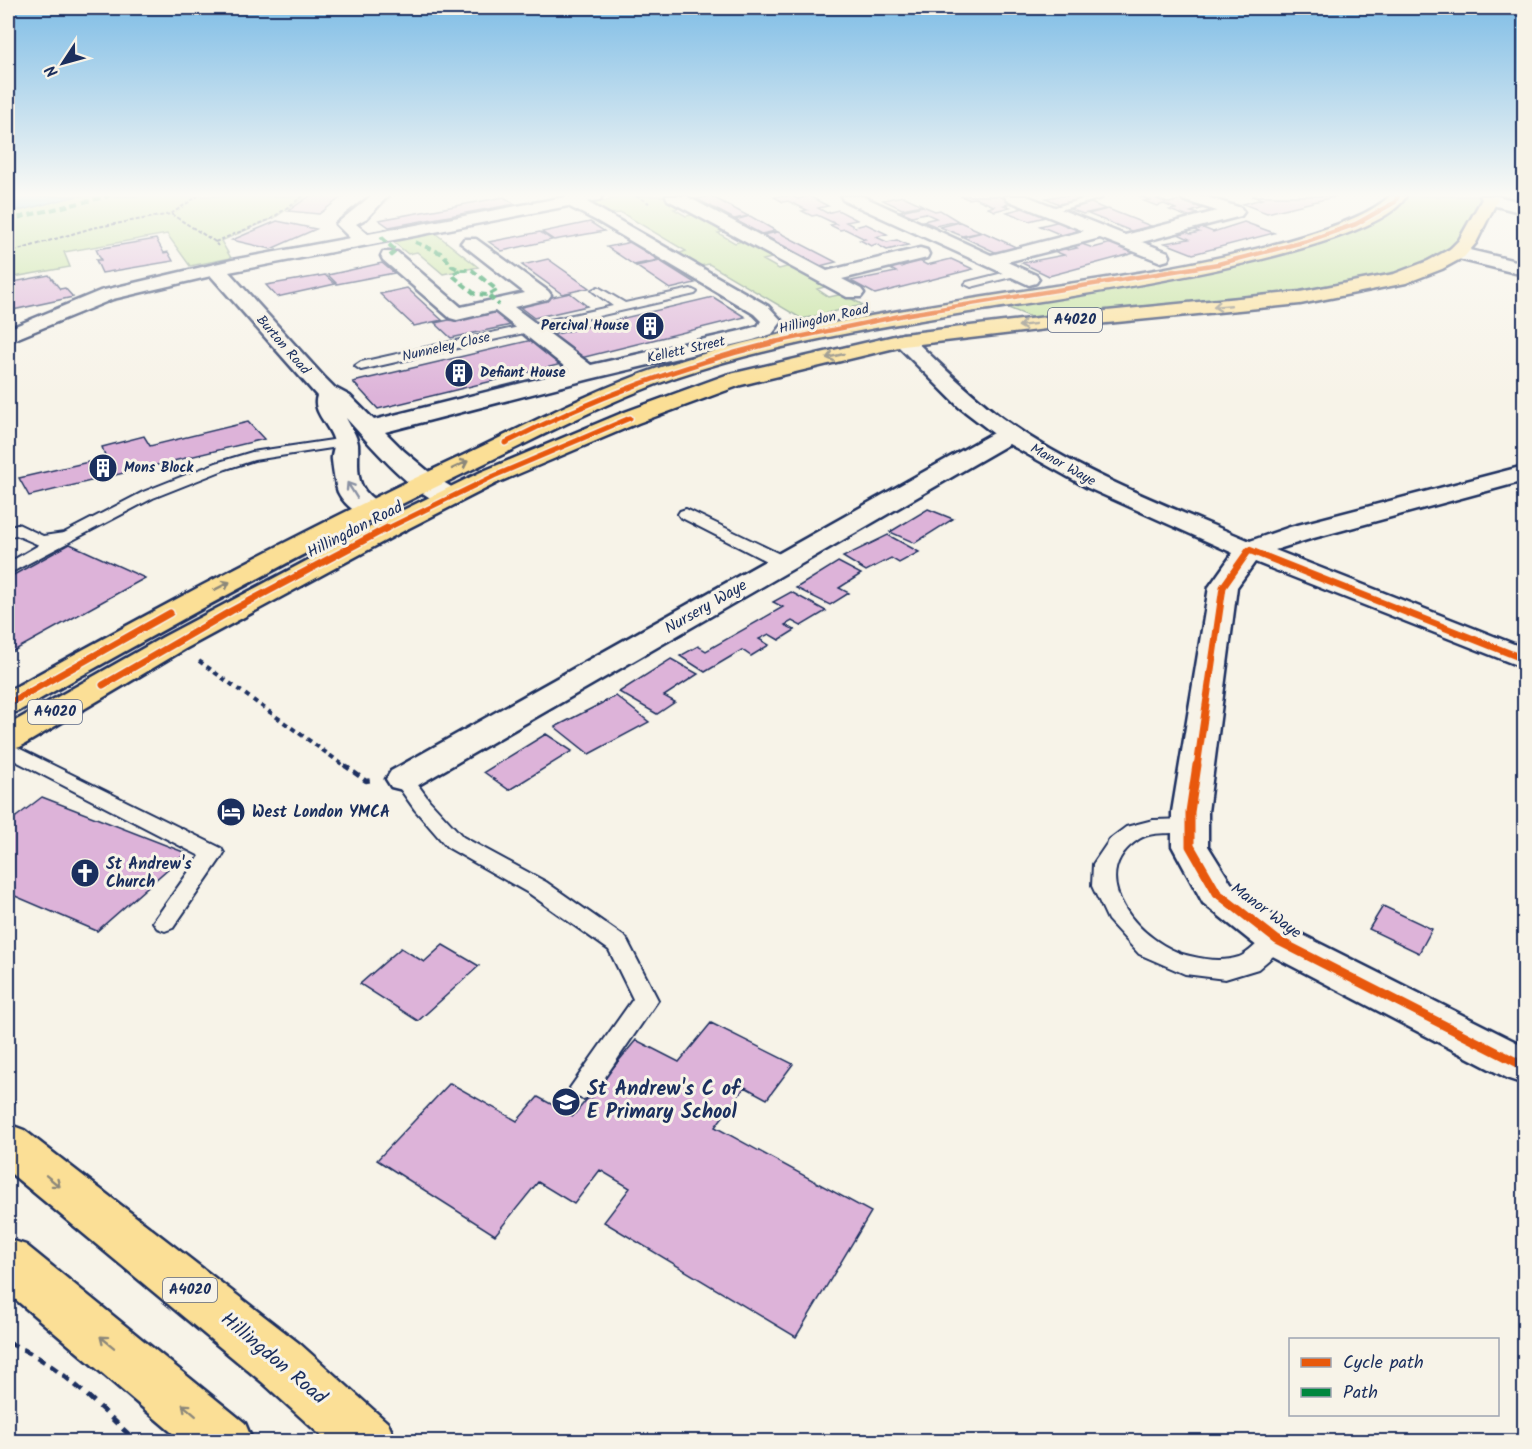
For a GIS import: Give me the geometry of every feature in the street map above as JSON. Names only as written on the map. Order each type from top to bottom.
[{"type":"main road","name":"Hillingdon Road","points":[[8,739],[385,517],[426,482],[611,394],[669,372],[735,353],[875,321],[1139,279],[1215,264]]},
{"type":"main road","name":"Hillingdon Road","points":[[8,704],[170,613],[385,517],[449,497],[581,437],[734,380],[903,340],[1046,323],[1300,298],[1399,279],[1437,264]]},
{"type":"main road","name":"Hillingdon Road","points":[[8,1144],[281,1363],[369,1442]]},
{"type":"main road","points":[[8,1262],[152,1378],[226,1442]]},
{"type":"street","points":[[8,336],[106,295],[246,264]]},
{"type":"street","name":"Nunneley Close","points":[[399,264],[457,314],[541,295],[498,264]]},
{"type":"street","name":"Kellett Street","points":[[357,436],[587,373],[746,336],[765,330],[772,321],[761,310],[682,264]]},
{"type":"street","points":[[799,264],[854,293]]},
{"type":"street","points":[[824,277],[880,264]]},
{"type":"street","points":[[995,264],[1022,276]]},
{"type":"street","points":[[1501,264],[1524,269]]},
{"type":"street","name":"Burton Road","points":[[224,268],[327,393],[327,405],[357,436],[449,497]]},
{"type":"street","points":[[499,304],[587,373]]},
{"type":"street","name":"Manor Waye","points":[[903,340],[968,402],[1009,434],[1099,485],[1249,550],[1223,587],[1190,826],[1190,846],[1217,892],[1277,940],[1524,1066]]},
{"type":"street","name":"Nursery Waye","points":[[403,779],[1009,434]]},
{"type":"street","name":"Burton Road","points":[[357,436],[344,459],[349,488],[385,517]]},
{"type":"street","points":[[1249,550],[1300,533],[1524,473]]},
{"type":"street","points":[[1249,550],[1524,659]]},
{"type":"lane","points":[[971,284],[1022,276]]},
{"type":"lane","points":[[598,290],[624,308]]},
{"type":"lane","name":"Nunneley Close","points":[[361,366],[691,292]]},
{"type":"lane","points":[[8,569],[148,495],[221,466],[252,456],[357,436]]},
{"type":"lane","points":[[686,514],[784,563]]},
{"type":"lane","points":[[11,529],[41,541],[68,537]]},
{"type":"lane","points":[[8,749],[213,853],[165,922]]},
{"type":"lane","points":[[403,779],[454,842],[538,888],[618,944],[646,1000],[583,1088]]},
{"type":"lane","points":[[1190,826],[1153,826],[1134,832],[1118,844],[1104,864],[1103,875],[1103,886],[1116,914],[1147,948],[1185,965],[1225,970],[1250,963],[1277,940]]},
{"type":"path","points":[[222,264],[224,268]]},
{"type":"path","points":[[174,643],[366,781],[403,779]]},
{"type":"path","points":[[8,1343],[45,1363],[137,1442]]},
{"type":"green space","points":[[8,264],[69,264],[70,267],[8,278]]},
{"type":"green space","points":[[431,264],[474,264],[478,267],[443,274]]},
{"type":"green space","points":[[689,264],[769,264],[779,269],[790,266],[828,286],[817,289],[829,297],[843,294],[863,305],[802,319],[709,264],[695,267]]},
{"type":"green space","points":[[1207,264],[1437,264],[1300,298],[1046,323],[991,301]]},
{"type":"building","points":[[98,264],[157,264],[102,273]]},
{"type":"building","points":[[379,264],[383,264],[394,273],[337,284],[328,275]]},
{"type":"building","points":[[555,264],[589,288],[562,294],[522,265]]},
{"type":"building","points":[[664,264],[695,283],[670,289],[636,266]]},
{"type":"building","points":[[909,264],[961,264],[973,269],[875,294],[851,281],[896,272],[887,267],[897,265],[901,267]]},
{"type":"building","points":[[1023,264],[1095,264],[1049,276]]},
{"type":"building","points":[[49,275],[60,289],[65,288],[73,297],[8,311],[8,283]]},
{"type":"building","points":[[325,275],[335,284],[277,297],[266,285]]},
{"type":"building","points":[[407,288],[442,320],[414,326],[380,294]]},
{"type":"building","points":[[570,293],[587,306],[534,318],[517,305]]},
{"type":"building","name":"Percival House","points":[[713,297],[745,317],[581,358],[552,335]]},
{"type":"building","points":[[494,310],[511,325],[451,338],[435,323]]},
{"type":"building","name":"Defiant House","points":[[532,340],[562,364],[378,409],[353,382]]},
{"type":"building","name":"Mons Block","points":[[248,422],[264,439],[29,496],[19,478],[106,458],[102,447],[144,436],[150,446]]},
{"type":"building","points":[[928,509],[953,519],[915,543],[890,532]]},
{"type":"building","points":[[888,535],[919,552],[899,563],[891,558],[866,571],[843,557]]},
{"type":"building","points":[[70,544],[145,578],[8,654],[8,578]]},
{"type":"building","points":[[838,562],[861,574],[839,588],[849,593],[830,605],[796,588]]},
{"type":"building","points":[[791,592],[826,611],[801,626],[792,621],[785,625],[795,630],[779,640],[769,634],[759,639],[769,645],[751,656],[742,650],[705,672],[680,656],[698,646],[706,651],[783,607],[773,602]]},
{"type":"building","points":[[671,659],[698,674],[664,696],[675,702],[657,714],[619,692]]},
{"type":"building","points":[[616,696],[649,722],[589,754],[555,727]]},
{"type":"building","points":[[546,734],[572,751],[509,790],[484,772]]},
{"type":"building","name":"St Andrew's Church","points":[[42,797],[186,853],[97,931],[8,893],[8,823]]},
{"type":"building","points":[[1383,906],[1432,929],[1419,953],[1369,929]]},
{"type":"building","points":[[443,945],[479,966],[418,1021],[360,984],[401,948],[424,962]]},
{"type":"building","points":[[711,1023],[793,1064],[767,1099],[745,1087],[715,1127],[871,1212],[796,1337],[604,1222],[630,1188],[600,1170],[574,1204],[538,1182],[495,1235],[377,1160],[450,1083],[517,1121],[538,1097],[573,1116],[636,1040],[679,1062]]},
{"type":"marked path","points":[[450,264],[460,270],[472,270],[497,290],[488,295],[499,305]]},
{"type":"marked path","points":[[460,270],[452,275],[475,294],[488,295]]},
{"type":"cycle path","points":[[505,443],[626,388],[745,349],[868,322],[1220,264]]},
{"type":"cycle path","points":[[103,685],[231,611],[361,541],[494,476],[630,418]]},
{"type":"cycle path","points":[[1524,659],[1249,550],[1223,587],[1190,812],[1190,846],[1217,893],[1277,940],[1524,1066]]},
{"type":"cycle path","points":[[8,704],[170,613]]},
{"type":"place","name":"Percival House","points":[[650,326]]},
{"type":"place","name":"Defiant House","points":[[459,373]]},
{"type":"place","name":"Mons Block","points":[[103,468]]},
{"type":"place","name":"West London YMCA","points":[[231,812]]},
{"type":"place","name":"St Andrew's Church","points":[[85,873]]},
{"type":"place","name":"St Andrew's C of E Primary School","points":[[566,1102]]}]
